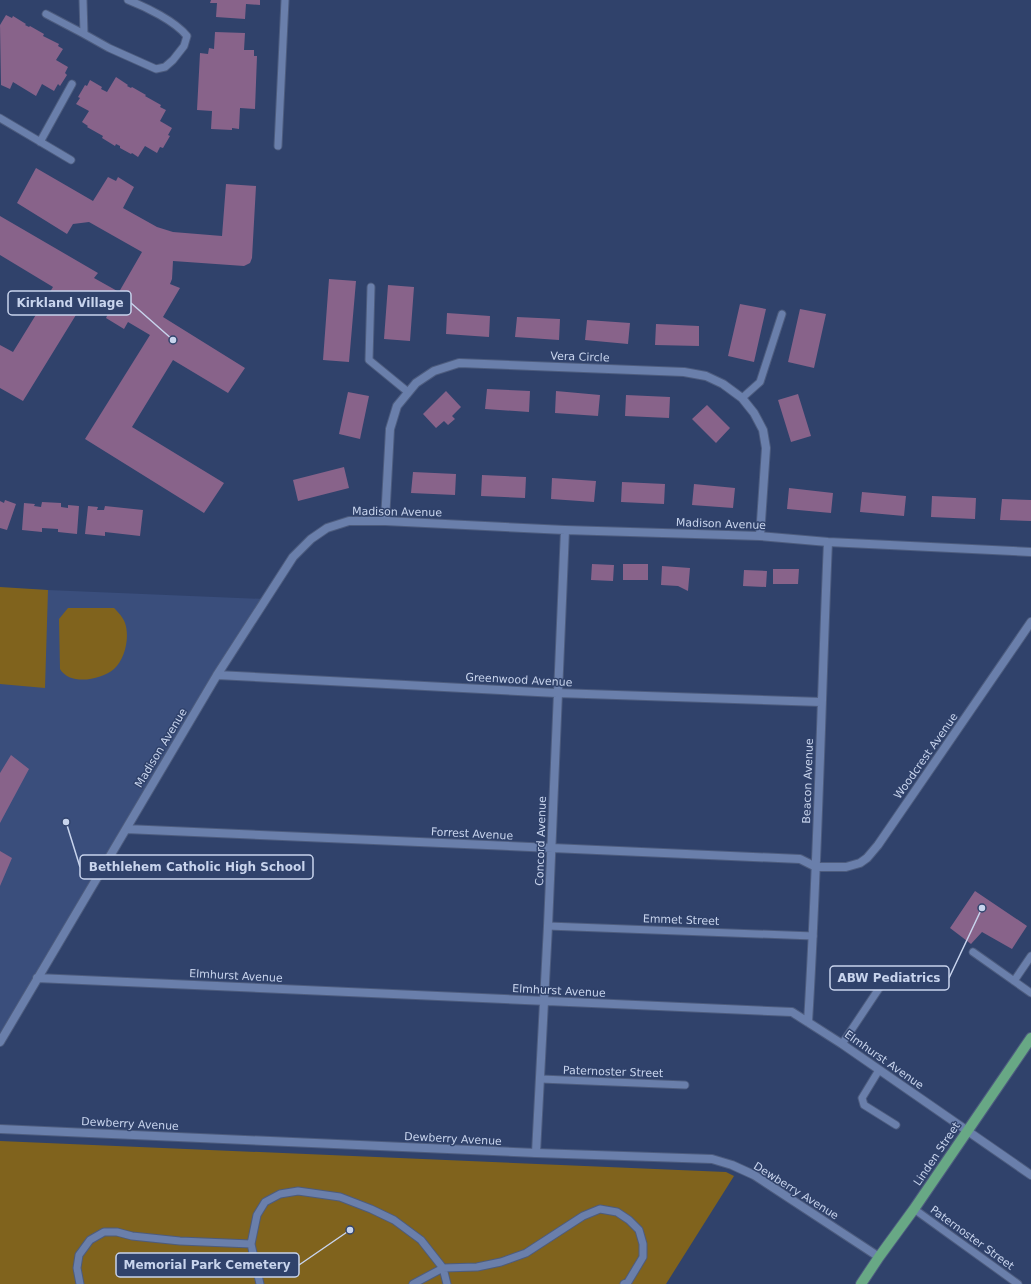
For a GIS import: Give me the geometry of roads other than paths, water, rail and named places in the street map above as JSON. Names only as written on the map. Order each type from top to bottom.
[{"type":"main road","name":"Linden Street","points":[[862,1284],[879,1256],[914,1209],[1031,1038]]},
{"type":"street","name":"Vera Circle","points":[[385,521],[390,429],[397,406],[416,383],[434,371],[459,363],[684,372],[706,376],[723,384],[742,398],[754,413],[763,430],[766,448],[760,536]]},
{"type":"street","name":"Madison Avenue","points":[[0,1042],[217,675],[293,557],[311,539],[327,528],[349,521],[385,521],[565,530],[760,536],[828,542],[1031,552]]},
{"type":"street","name":"Concord Avenue","points":[[536,1153],[541,1079],[565,530]]},
{"type":"street","name":"Beacon Avenue","points":[[808,1022],[816,867],[828,542]]},
{"type":"street","name":"Woodcrest Avenue","points":[[816,867],[846,867],[860,863],[867,858],[878,845],[1031,622]]},
{"type":"street","name":"Greenwood Avenue","points":[[217,675],[557,693],[821,702]]},
{"type":"street","name":"Forrest Avenue","points":[[126,829],[800,859],[816,867]]},
{"type":"street","name":"Elmhurst Avenue","points":[[37,978],[792,1012],[842,1044],[1031,1175]]},
{"type":"street","name":"Dewberry Avenue","points":[[0,1129],[536,1153],[712,1159],[732,1165],[754,1175],[879,1256]]},
{"type":"lane","points":[[83,0],[84,34]]},
{"type":"lane","points":[[46,14],[108,48],[156,69],[165,67],[184,46],[187,36],[181,28],[128,0]]},
{"type":"lane","points":[[278,146],[285,0]]},
{"type":"lane","points":[[40,142],[72,84]]},
{"type":"lane","points":[[0,118],[71,160]]},
{"type":"lane","points":[[371,287],[369,360],[408,392]]},
{"type":"lane","points":[[742,398],[760,382],[782,314]]},
{"type":"lane","name":"Emmet Street","points":[[548,926],[813,936]]},
{"type":"lane","points":[[973,952],[1031,993]]},
{"type":"lane","points":[[1014,981],[1031,956]]},
{"type":"lane","points":[[842,1044],[890,972]]},
{"type":"lane","points":[[880,1070],[862,1098],[864,1105],[896,1125]]},
{"type":"lane","name":"Paternoster Street","points":[[541,1079],[685,1085]]},
{"type":"lane","points":[[260,1284],[251,1244],[257,1215],[265,1202],[280,1194],[298,1191],[340,1197],[394,1220],[421,1240],[443,1268],[447,1284]]},
{"type":"lane","name":"Paternoster Street","points":[[914,1209],[1018,1284]]},
{"type":"lane","points":[[413,1284],[443,1268],[477,1267],[501,1262],[526,1253],[583,1216],[600,1210],[617,1212],[629,1220],[639,1230],[643,1244],[643,1257],[628,1282],[624,1284]]},
{"type":"lane","points":[[80,1284],[78,1255],[90,1240],[104,1232],[117,1232],[132,1236],[180,1241],[251,1244]]},
{"type":"place","name":"Kirkland Village","points":[[173,340]]},
{"type":"place","name":"Bethlehem Catholic High School","points":[[66,822]]},
{"type":"place","name":"ABW Pediatrics","points":[[982,908]]},
{"type":"place","name":"Memorial Park Cemetery","points":[[350,1230]]}]
